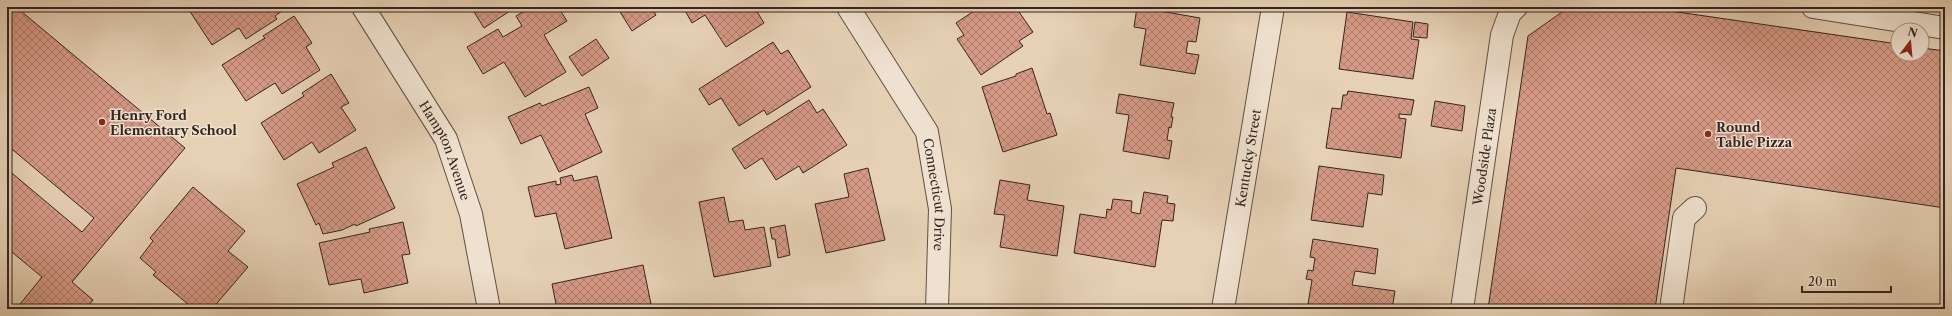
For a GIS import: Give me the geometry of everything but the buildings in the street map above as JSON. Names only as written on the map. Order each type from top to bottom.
[{"type":"street","name":"Hampton Avenue","points":[[364,7],[446,139],[471,214],[489,309]]},
{"type":"street","name":"Connecticut Drive","points":[[848,7],[928,132],[940,209],[937,309]]},
{"type":"street","name":"Kentucky Street","points":[[1223,309],[1273,7]]},
{"type":"street","name":"Woodside Plaza","points":[[1462,309],[1502,35],[1510,12],[1516,7]]},
{"type":"street","points":[[1814,7],[1945,28]]},
{"type":"street","points":[[1671,309],[1684,218],[1695,208]]},
{"type":"place","name":"Henry Ford Elementary School","points":[[102,122]]},
{"type":"place","name":"Round Table Pizza","points":[[1708,134]]}]
